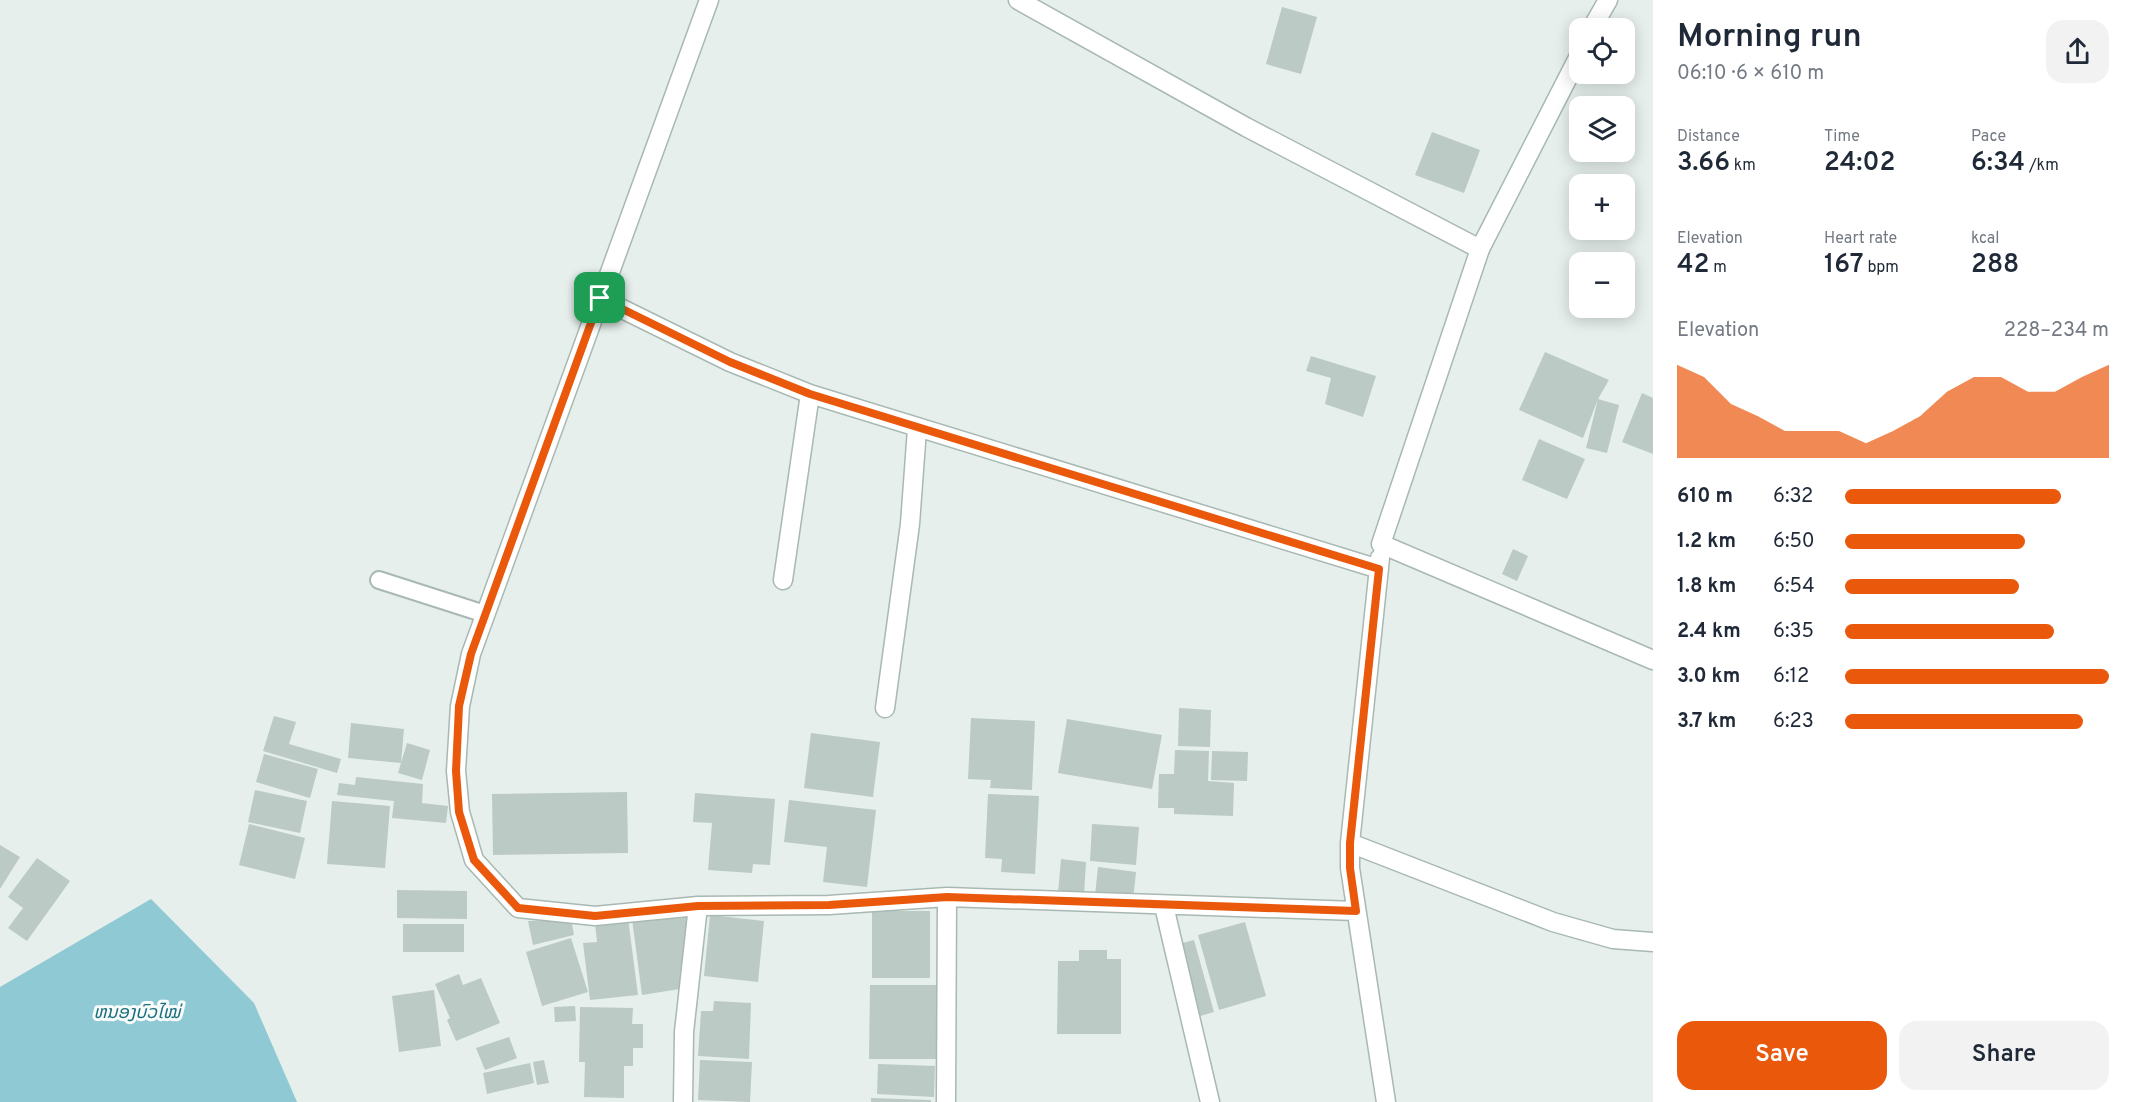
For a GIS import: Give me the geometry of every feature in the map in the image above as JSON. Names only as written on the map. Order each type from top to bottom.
[{"type":"street","points":[[709,0],[471,654],[459,706],[457,760],[459,812],[474,860],[518,908],[595,916],[698,906],[829,905],[947,897],[1356,911]]},
{"type":"street","points":[[1018,0],[1246,127],[1480,249]]},
{"type":"street","points":[[1598,18],[1608,0]]},
{"type":"street","points":[[1386,1102],[1350,868],[1350,843],[1382,544],[1480,249],[1569,75]]},
{"type":"street","points":[[600,298],[730,362],[810,394],[1379,569]]},
{"type":"street","points":[[783,580],[810,394]]},
{"type":"street","points":[[885,708],[910,524],[918,429]]},
{"type":"street","points":[[1382,544],[1653,660]]},
{"type":"street","points":[[1350,843],[1553,922],[1613,939],[1653,942]]},
{"type":"street","points":[[946,1102],[947,897]]},
{"type":"street","points":[[684,1102],[684,1032],[698,906]]},
{"type":"street","points":[[1164,906],[1210,1102]]},
{"type":"lane","points":[[379,580],[485,614]]},
{"type":"water","name":"ຫນອງບົວໄໝ່","points":[[151,899],[254,1003],[297,1102],[0,1102],[0,987]]},
{"type":"building","points":[[1282,7],[1317,17],[1301,74],[1266,64]]},
{"type":"building","points":[[1432,132],[1480,150],[1464,193],[1415,175]]},
{"type":"building","points":[[1545,352],[1609,380],[1598,399],[1583,438],[1519,410]]},
{"type":"building","points":[[1311,356],[1376,376],[1363,417],[1325,404],[1331,378],[1306,371]]},
{"type":"building","points":[[1642,393],[1653,398],[1653,454],[1622,442]]},
{"type":"building","points":[[1598,399],[1619,405],[1607,453],[1586,448]]},
{"type":"building","points":[[1539,439],[1585,459],[1567,499],[1522,480]]},
{"type":"building","points":[[1513,549],[1528,556],[1517,581],[1502,574]]},
{"type":"building","points":[[1179,708],[1211,710],[1210,747],[1178,746]]},
{"type":"building","points":[[274,716],[296,722],[289,744],[341,759],[337,773],[263,751]]},
{"type":"building","points":[[971,718],[1035,721],[1032,790],[990,788],[991,780],[968,779]]},
{"type":"building","points":[[1067,719],[1162,735],[1152,789],[1058,773]]},
{"type":"building","points":[[351,723],[404,729],[401,763],[348,758]]},
{"type":"building","points":[[811,733],[880,742],[873,797],[804,788]]},
{"type":"building","points":[[407,743],[430,750],[422,780],[398,773]]},
{"type":"building","points":[[1175,750],[1209,751],[1208,781],[1234,783],[1233,816],[1174,814],[1174,808],[1158,808],[1159,774],[1174,774]]},
{"type":"building","points":[[1212,751],[1248,752],[1247,781],[1211,780]]},
{"type":"building","points":[[264,754],[318,769],[310,798],[256,782]]},
{"type":"building","points":[[356,777],[423,784],[422,803],[448,806],[446,823],[392,818],[394,801],[337,795],[339,783],[355,785]]},
{"type":"building","points":[[255,790],[307,801],[300,833],[248,822]]},
{"type":"building","points":[[627,792],[628,853],[493,855],[492,794]]},
{"type":"building","points":[[695,793],[775,799],[770,865],[753,864],[752,873],[708,870],[712,823],[693,822]]},
{"type":"building","points":[[988,794],[1039,796],[1035,874],[1001,872],[1002,859],[985,858]]},
{"type":"building","points":[[789,800],[876,810],[867,887],[823,882],[827,847],[784,842]]},
{"type":"building","points":[[332,801],[390,806],[385,868],[327,864]]},
{"type":"building","points":[[249,824],[305,838],[295,879],[239,865]]},
{"type":"building","points":[[1092,824],[1139,827],[1136,865],[1090,861]]},
{"type":"building","points":[[0,845],[20,857],[0,889]]},
{"type":"building","points":[[37,858],[70,881],[27,941],[8,928],[23,908],[8,897]]},
{"type":"building","points":[[1061,859],[1086,862],[1084,895],[1058,893]]},
{"type":"building","points":[[1098,867],[1136,872],[1133,900],[1095,895]]},
{"type":"building","points":[[397,890],[467,891],[467,919],[397,918]]},
{"type":"building","points":[[872,911],[930,911],[930,978],[872,978]]},
{"type":"building","points":[[710,915],[764,921],[758,982],[704,976]]},
{"type":"building","points":[[628,918],[638,995],[590,1000],[583,943],[597,942],[595,923]]},
{"type":"building","points":[[691,918],[686,930],[686,988],[642,995],[632,919]]},
{"type":"building","points":[[571,919],[574,935],[533,945],[528,921]]},
{"type":"building","points":[[1245,922],[1266,996],[1219,1010],[1198,935]]},
{"type":"building","points":[[403,924],[464,924],[464,952],[403,952]]},
{"type":"building","points":[[571,938],[588,992],[542,1006],[526,952]]},
{"type":"building","points":[[1194,940],[1214,1012],[1200,1016],[1179,944]]},
{"type":"building","points":[[1079,950],[1107,950],[1107,959],[1121,959],[1121,1034],[1057,1034],[1058,961],[1079,961]]},
{"type":"building","points":[[459,974],[463,985],[481,978],[500,1023],[456,1041],[447,1020],[450,1018],[435,984]]},
{"type":"building","points":[[870,985],[938,985],[937,1059],[869,1059]]},
{"type":"building","points":[[434,990],[441,1046],[399,1052],[392,996]]},
{"type":"building","points":[[714,1001],[751,1003],[749,1059],[698,1056],[701,1011],[713,1011]]},
{"type":"building","points":[[575,1006],[576,1021],[555,1022],[554,1007]]},
{"type":"building","points":[[580,1007],[633,1008],[632,1024],[643,1024],[643,1048],[633,1048],[633,1066],[624,1066],[624,1098],[584,1097],[585,1062],[579,1062]]},
{"type":"building","points":[[509,1037],[517,1058],[485,1070],[476,1048]]},
{"type":"building","points":[[544,1060],[549,1083],[537,1085],[533,1062]]},
{"type":"building","points":[[700,1060],[752,1062],[750,1102],[698,1100]]},
{"type":"building","points":[[530,1063],[534,1083],[487,1094],[483,1073]]},
{"type":"building","points":[[878,1064],[935,1066],[934,1097],[877,1094]]},
{"type":"building","points":[[871,1098],[931,1100],[931,1102],[871,1102]]},
{"type":"route","points":[[600,298],[730,362],[810,394],[1379,569],[1350,843],[1350,868],[1356,911],[947,897],[829,905],[698,906],[595,916],[518,908],[474,860],[459,812],[456,771],[459,706],[471,654],[600,298]]}]
